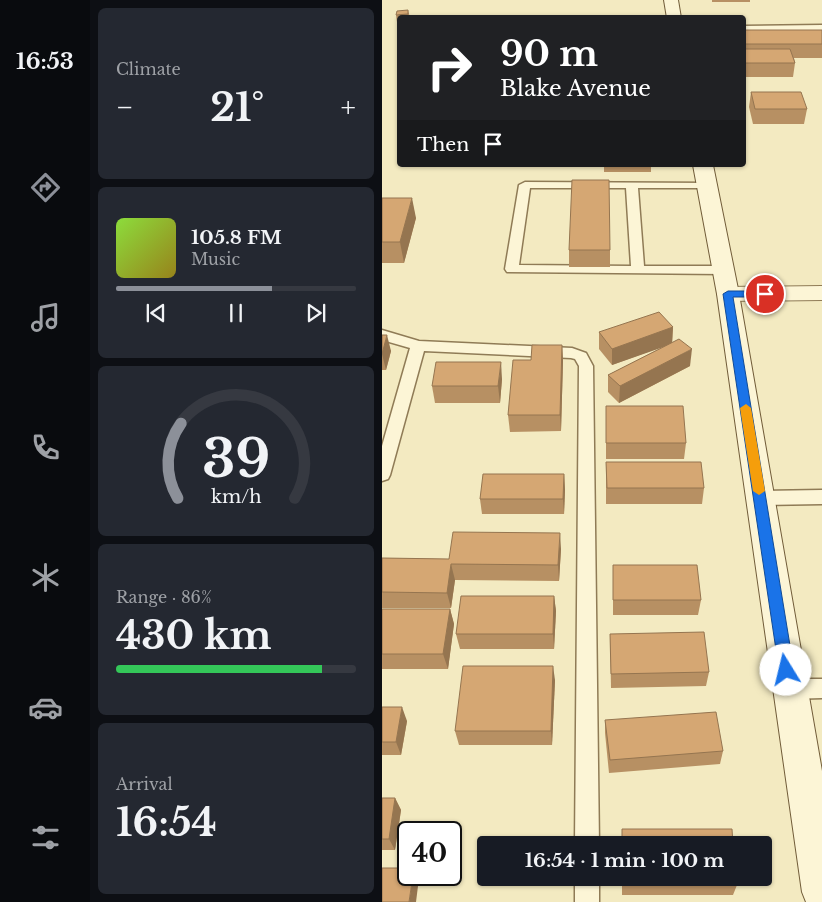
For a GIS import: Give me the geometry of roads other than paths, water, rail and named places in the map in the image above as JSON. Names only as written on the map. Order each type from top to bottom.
[{"type":"street","points":[[671,0],[674,15]]},
{"type":"street","points":[[705,175],[726,282],[822,892]]},
{"type":"street","points":[[726,282],[822,293]]},
{"type":"lane","points":[[746,29],[822,28]]},
{"type":"lane","points":[[705,175],[632,185],[525,185],[512,269],[638,270],[726,282]]},
{"type":"lane","points":[[632,185],[638,270]]},
{"type":"lane","points":[[382,335],[418,346],[572,353],[581,356],[586,366],[587,836]]},
{"type":"lane","points":[[382,475],[418,346]]},
{"type":"lane","points":[[760,498],[822,497]]},
{"type":"lane","points":[[790,689],[822,688]]},
{"type":"lane","points":[[587,886],[587,902]]}]
